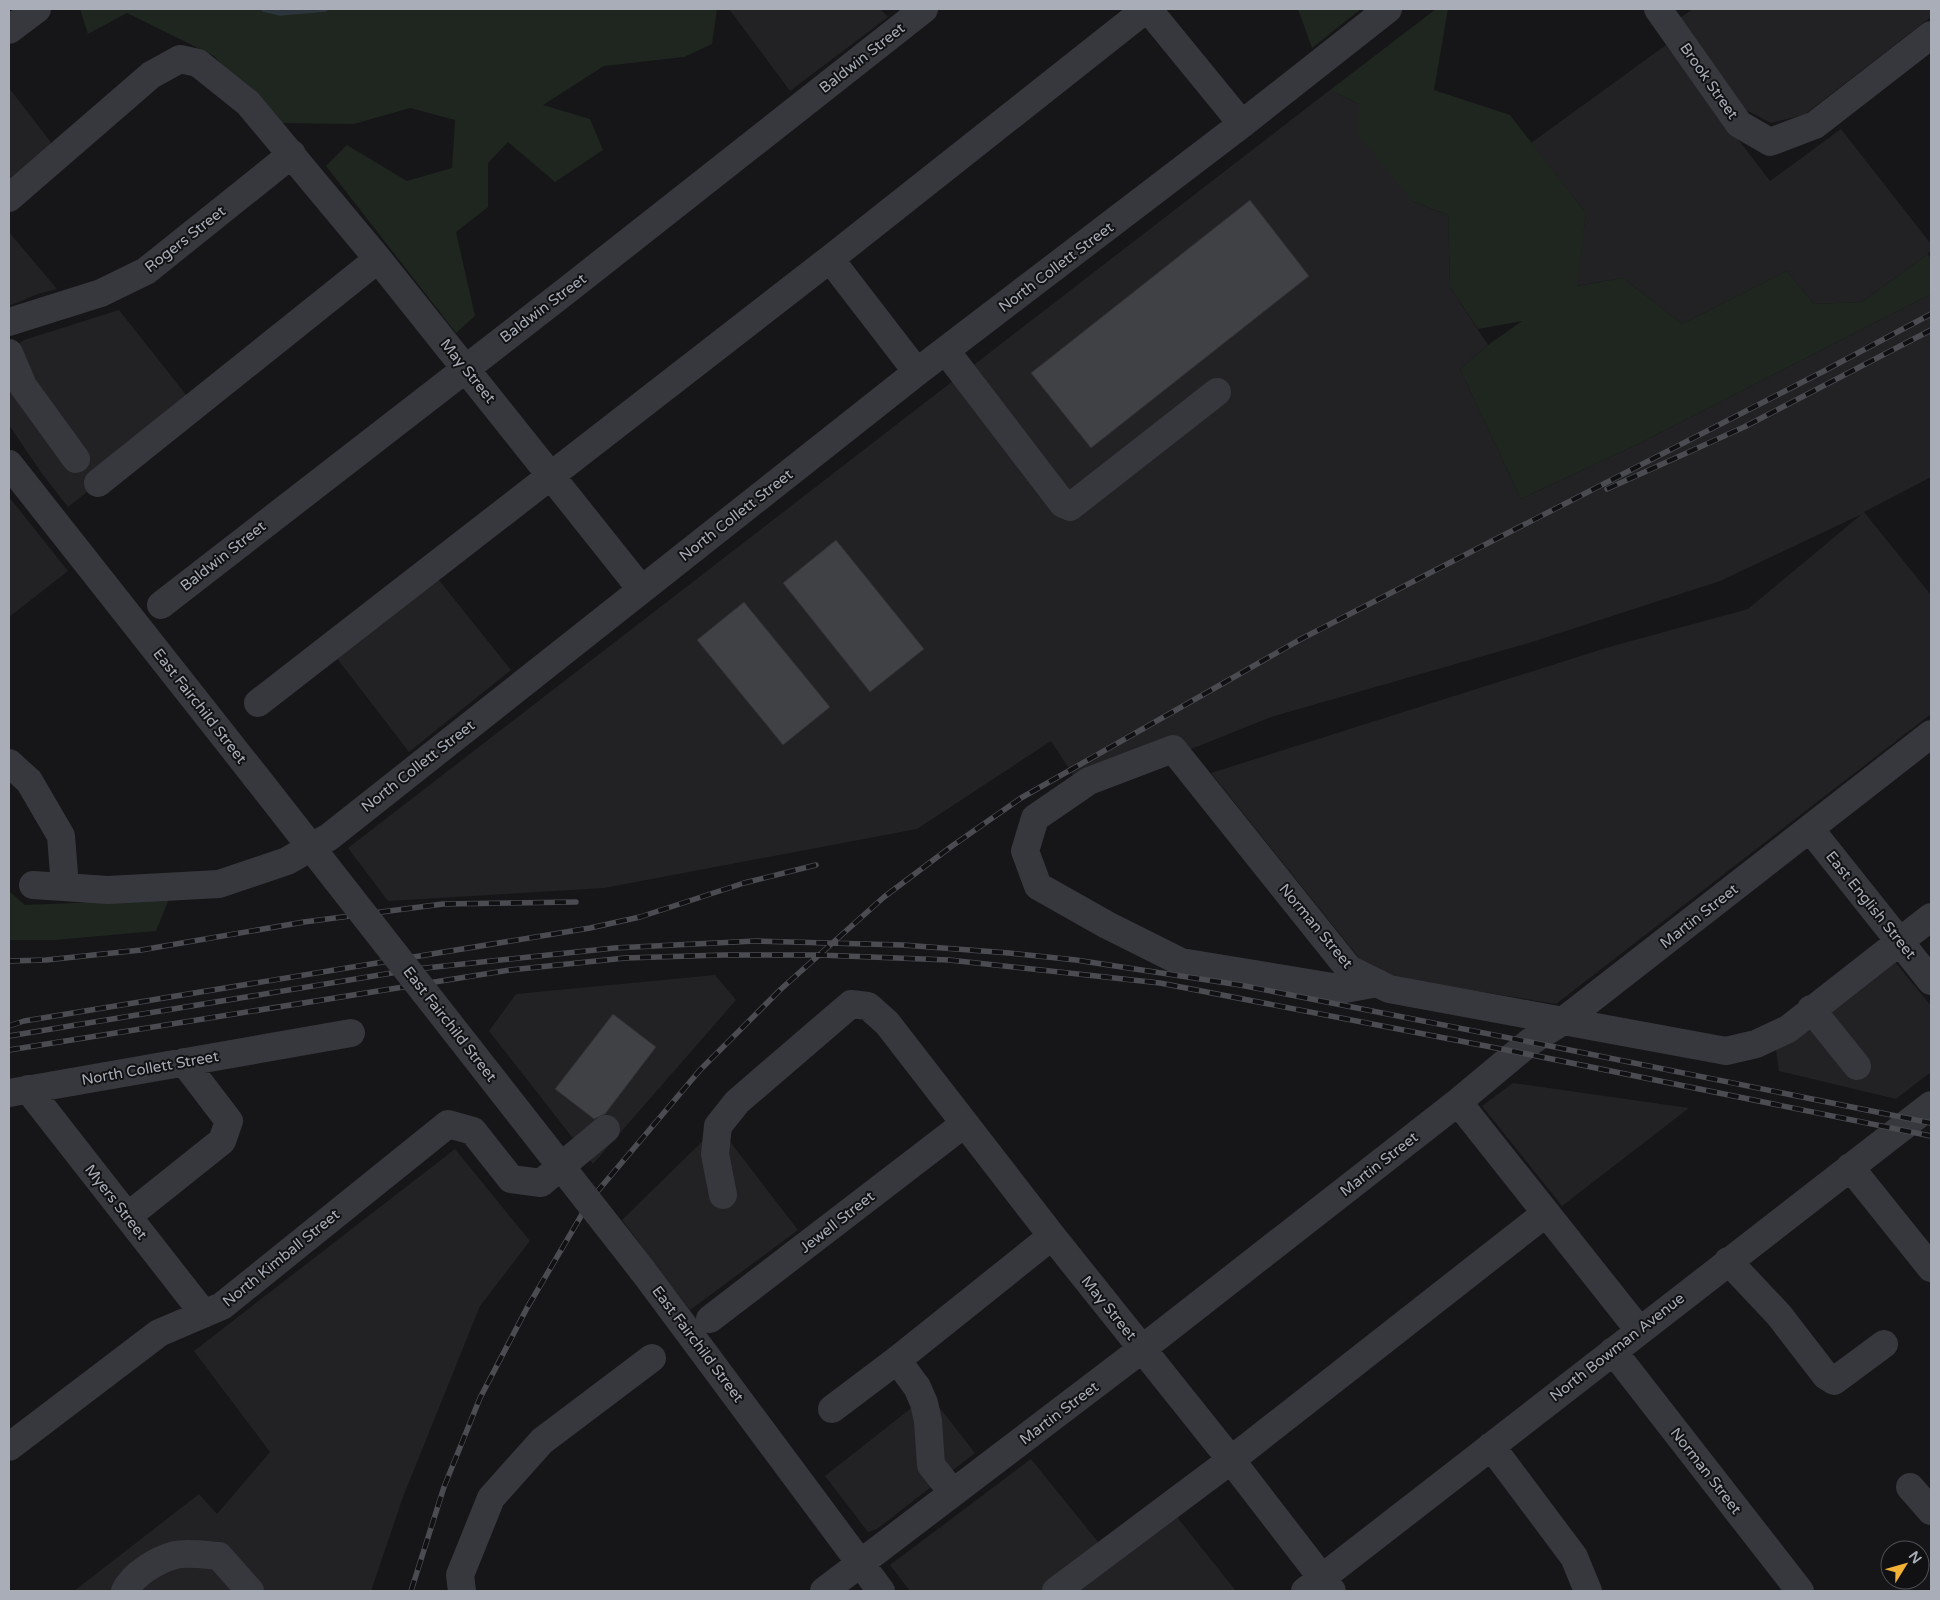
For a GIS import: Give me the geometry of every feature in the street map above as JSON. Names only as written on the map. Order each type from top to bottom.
[{"type":"street","points":[[9,30],[37,9]]},
{"type":"street","name":"Baldwin Street","points":[[161,605],[924,9]]},
{"type":"street","points":[[258,703],[830,259],[1147,9],[1242,124]]},
{"type":"street","name":"North Collett Street","points":[[33,885],[108,890],[219,884],[287,861],[329,837],[917,372],[1242,124],[1388,9]]},
{"type":"street","name":"Brook Street","points":[[1658,9],[1739,124],[1770,142],[1815,125],[1931,35]]},
{"type":"street","name":"May Street","points":[[9,198],[151,75],[180,59],[198,63],[248,103],[292,154],[465,367],[641,589]]},
{"type":"street","name":"Rogers Street","points":[[9,322],[101,293],[146,271],[292,154]]},
{"type":"street","points":[[98,483],[378,259]]},
{"type":"street","points":[[830,259],[917,372]]},
{"type":"street","points":[[946,351],[1063,504],[1070,506],[1217,392]]},
{"type":"street","points":[[9,353],[24,386],[76,459]]},
{"type":"street","name":"East Fairchild Street","points":[[9,464],[643,1271],[881,1591]]},
{"type":"street","name":"Martin Street","points":[[824,1591],[1142,1349],[1458,1102],[1530,1042],[1563,1021],[1931,734]]},
{"type":"street","name":"Norman Street","points":[[1378,983],[1344,989],[1181,962],[1106,925],[1038,886],[1025,851],[1035,818],[1089,781],[1173,749],[1349,969],[1378,983],[1389,989],[1726,1051],[1756,1044],[1788,1029],[1931,917]]},
{"type":"street","points":[[9,763],[29,781],[61,836],[65,887]]},
{"type":"street","name":"East English Street","points":[[1810,829],[1931,981]]},
{"type":"street","name":"May Street","points":[[723,1195],[715,1154],[718,1126],[737,1102],[851,1004],[868,1006],[887,1023],[1052,1236],[1231,1460],[1320,1587]]},
{"type":"street","points":[[1811,1010],[1857,1066]]},
{"type":"street","name":"North Collett Street","points":[[19,1091],[351,1033]]},
{"type":"street","points":[[128,1216],[222,1141],[229,1121],[184,1062]]},
{"type":"street","name":"Myers Street","points":[[19,1091],[128,1216],[204,1314]]},
{"type":"street","points":[[1458,1102],[1639,1330]]},
{"type":"street","name":"North Bowman Avenue","points":[[1320,1587],[1491,1446],[1931,1105]]},
{"type":"street","name":"North Kimball Street","points":[[9,1447],[159,1333],[222,1306],[448,1124],[473,1131],[511,1179],[540,1183],[606,1129]]},
{"type":"street","name":"Jewell Street","points":[[710,1320],[964,1124]]},
{"type":"street","points":[[1850,1167],[1931,1268]]},
{"type":"street","points":[[1056,1591],[1231,1460],[1546,1213]]},
{"type":"street","points":[[832,1409],[898,1360],[1052,1236]]},
{"type":"street","points":[[1728,1261],[1779,1315],[1826,1376],[1834,1382],[1884,1344]]},
{"type":"street","name":"Norman Street","points":[[1613,1351],[1800,1591]]},
{"type":"street","points":[[462,1591],[460,1576],[492,1498],[542,1441],[652,1358]]},
{"type":"street","points":[[898,1360],[917,1387],[924,1403],[928,1421],[931,1465],[953,1493]]},
{"type":"street","points":[[1491,1446],[1574,1557],[1588,1591]]},
{"type":"street","points":[[1910,1487],[1931,1511]]},
{"type":"street","points":[[125,1591],[127,1586],[146,1568],[176,1554],[219,1556],[250,1591]]},
{"type":"shaded area","points":[[80,9],[717,9],[712,44],[684,57],[604,66],[543,105],[590,119],[603,150],[555,182],[508,142],[488,163],[488,207],[456,232],[475,316],[456,333],[326,166],[347,145],[407,181],[452,168],[455,120],[410,108],[354,124],[275,123],[214,56],[127,13],[88,34]]},
{"type":"shaded area","points":[[729,9],[880,9],[888,17],[790,91]]},
{"type":"shaded area","points":[[1298,9],[1361,9],[1312,48]]},
{"type":"shaded area","points":[[1436,9],[1448,9],[1434,90],[1510,115],[1586,213],[1577,286],[1623,278],[1682,324],[1787,271],[1814,304],[1862,302],[1928,254],[1931,259],[1931,294],[1638,444],[1521,499],[1460,369],[1488,345],[1522,321],[1478,329],[1450,287],[1448,215],[1412,201],[1357,133],[1359,104],[1330,90]]},
{"type":"shaded area","points":[[1693,9],[1931,9],[1931,17],[1804,115],[1771,123],[1746,110],[1680,18]]},
{"type":"shaded area","points":[[1666,45],[1770,181],[1841,129],[1931,244],[1928,254],[1862,302],[1814,304],[1787,271],[1682,324],[1623,278],[1576,286],[1586,213],[1531,143]]},
{"type":"shaded area","points":[[9,88],[60,154],[9,198]]},
{"type":"shaded area","points":[[1330,90],[1359,104],[1412,201],[1448,215],[1450,287],[1488,345],[1460,369],[1521,499],[1638,444],[1931,294],[1931,477],[1864,512],[1931,595],[1931,714],[1556,1004],[1384,976],[1359,958],[1211,773],[1609,647],[1748,609],[1862,514],[1720,581],[1532,642],[1271,717],[1084,792],[1051,741],[917,829],[604,888],[388,901],[348,848]]},
{"type":"shaded area","points":[[9,232],[57,289],[38,294],[9,306]]},
{"type":"shaded area","points":[[119,310],[195,406],[68,507],[43,475],[9,425],[9,350],[24,340]]},
{"type":"shaded area","points":[[9,497],[68,571],[9,617]]},
{"type":"shaded area","points":[[430,569],[511,670],[409,752],[329,648]]},
{"type":"shaded area","points":[[9,891],[25,905],[169,899],[156,931],[55,940],[9,940]]},
{"type":"shaded area","points":[[1887,952],[1931,1006],[1931,1072],[1896,1099],[1779,1071],[1774,1036]]},
{"type":"shaded area","points":[[715,975],[736,1000],[593,1164],[489,1031],[516,994]]},
{"type":"shaded area","points":[[1513,1083],[1689,1108],[1562,1206],[1482,1106]]},
{"type":"shaded area","points":[[718,1126],[798,1230],[690,1310],[622,1220]]},
{"type":"shaded area","points":[[455,1149],[530,1241],[480,1306],[403,1497],[371,1591],[74,1591],[199,1494],[217,1514],[270,1452],[194,1351]]},
{"type":"shaded area","points":[[929,1394],[975,1453],[877,1529],[868,1532],[825,1476]]},
{"type":"shaded area","points":[[1031,1459],[1107,1553],[1169,1507],[1236,1591],[910,1591],[890,1565]]},
{"type":"building","points":[[1250,200],[1309,276],[1091,448],[1031,373]]},
{"type":"building","points":[[836,540],[924,649],[870,692],[783,583]]},
{"type":"building","points":[[744,602],[830,707],[783,745],[697,640]]},
{"type":"building","points":[[613,1014],[656,1047],[605,1114],[594,1119],[555,1089]]},
{"type":"waterway","points":[[264,9],[280,13],[325,9]]},
{"type":"railway","points":[[411,1591],[444,1487],[480,1398],[527,1308],[591,1199],[700,1070],[781,989],[884,897],[952,846],[1021,798],[1301,639],[1824,371],[1931,314]]},
{"type":"railway","points":[[1607,489],[1744,427],[1931,330]]},
{"type":"railway","points":[[9,1026],[24,1021],[590,928],[640,917],[744,883],[816,865]]},
{"type":"railway","points":[[9,961],[46,960],[141,950],[304,922],[443,904],[576,902]]},
{"type":"railway","points":[[9,1036],[416,969],[614,948],[756,941],[903,945],[1076,960],[1240,985],[1931,1123]]},
{"type":"railway","points":[[9,1050],[510,970],[625,958],[819,955],[949,960],[1160,983],[1517,1052],[1931,1136]]}]
